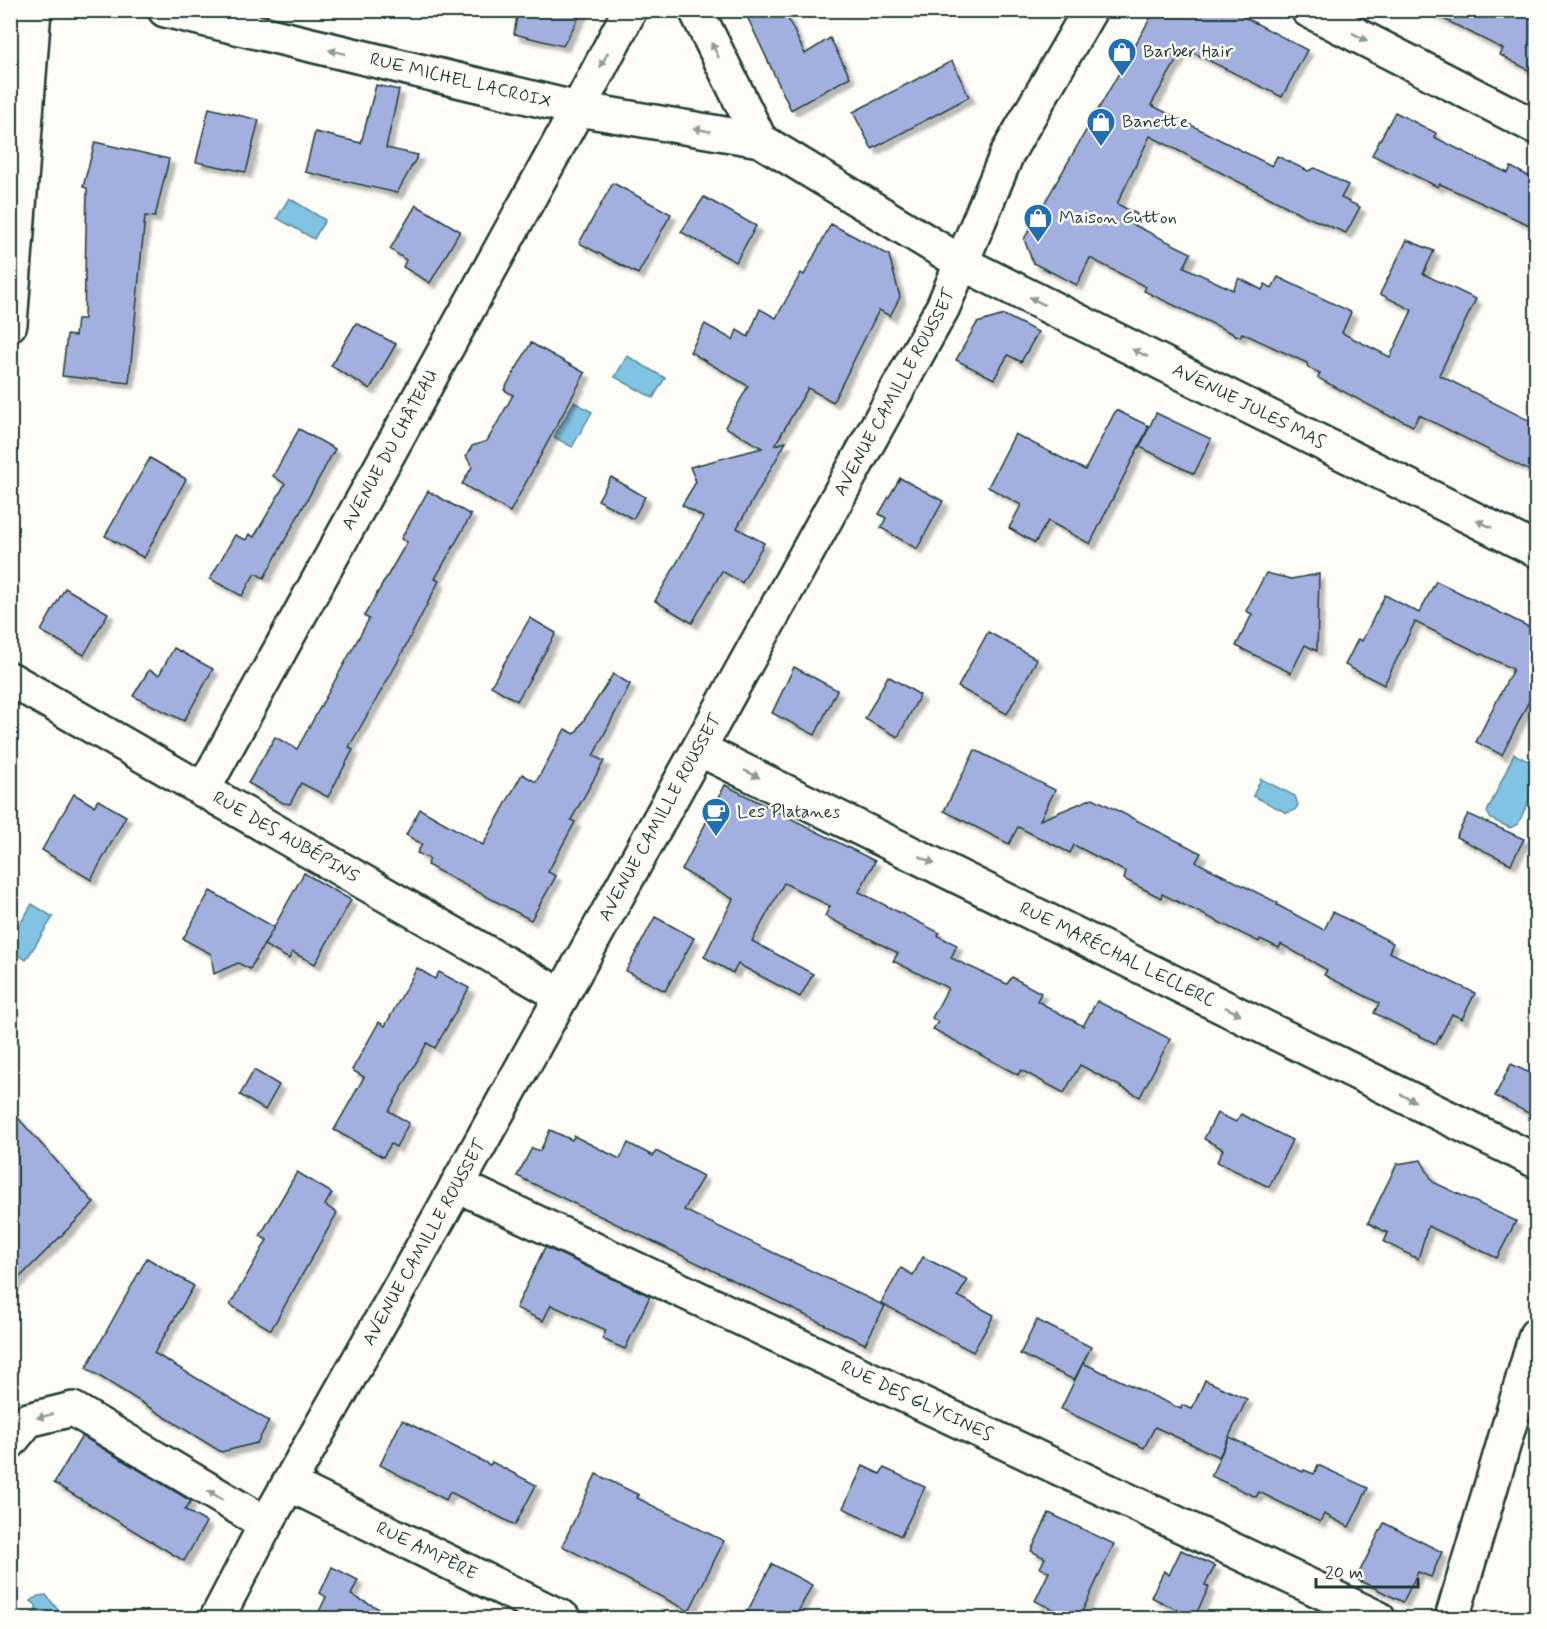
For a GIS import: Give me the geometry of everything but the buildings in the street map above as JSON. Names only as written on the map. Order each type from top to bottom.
[{"type":"street","points":[[10,324],[34,10]]},
{"type":"street","name":"RUE MICHEL LACROIX","points":[[165,10],[578,109],[760,140]]},
{"type":"street","name":"AVENUE DU CHÂTEAU","points":[[203,790],[578,109],[630,10]]},
{"type":"street","points":[[696,10],[760,140]]},
{"type":"street","name":"AVENUE CAMILLE ROUSSET","points":[[217,1618],[266,1524],[457,1185],[943,307],[1007,154],[1090,10]]},
{"type":"street","points":[[1308,10],[1536,127]]},
{"type":"street","name":"AVENUE JULES MAS","points":[[760,140],[962,263],[1536,550]]},
{"type":"street","name":"RUE DES AUBÉPINS","points":[[10,679],[562,996]]},
{"type":"street","name":"RUE MARÉCHAL LECLERC","points":[[699,749],[1536,1161]]},
{"type":"street","name":"RUE DES GLYCINES","points":[[457,1185],[1378,1618]]},
{"type":"street","points":[[1452,1618],[1536,1335]]},
{"type":"street","points":[[11,1438],[28,1420],[73,1409],[266,1524]]},
{"type":"street","name":"RUE AMPÈRE","points":[[289,1484],[563,1618]]},
{"type":"water","points":[[289,198],[325,220],[314,239],[277,218]]},
{"type":"water","points":[[627,356],[665,378],[653,398],[615,377]]},
{"type":"water","points":[[574,402],[592,412],[572,447],[554,437]]},
{"type":"water","points":[[1514,754],[1536,765],[1536,785],[1518,824],[1510,828],[1491,819],[1487,812]]},
{"type":"water","points":[[1261,779],[1295,796],[1298,805],[1295,810],[1287,813],[1253,796]]},
{"type":"water","points":[[32,904],[53,917],[26,960],[11,950],[11,939]]},
{"type":"water","points":[[46,1595],[59,1611],[53,1618],[25,1618],[36,1611],[36,1605],[31,1601],[38,1596]]},
{"type":"place","name":"Barber Hair","points":[[1122,78]]},
{"type":"place","name":"Banette","points":[[1101,148]]},
{"type":"place","name":"Maison Gutton","points":[[1038,244]]},
{"type":"place","name":"Les Platanes","points":[[716,838]]}]
